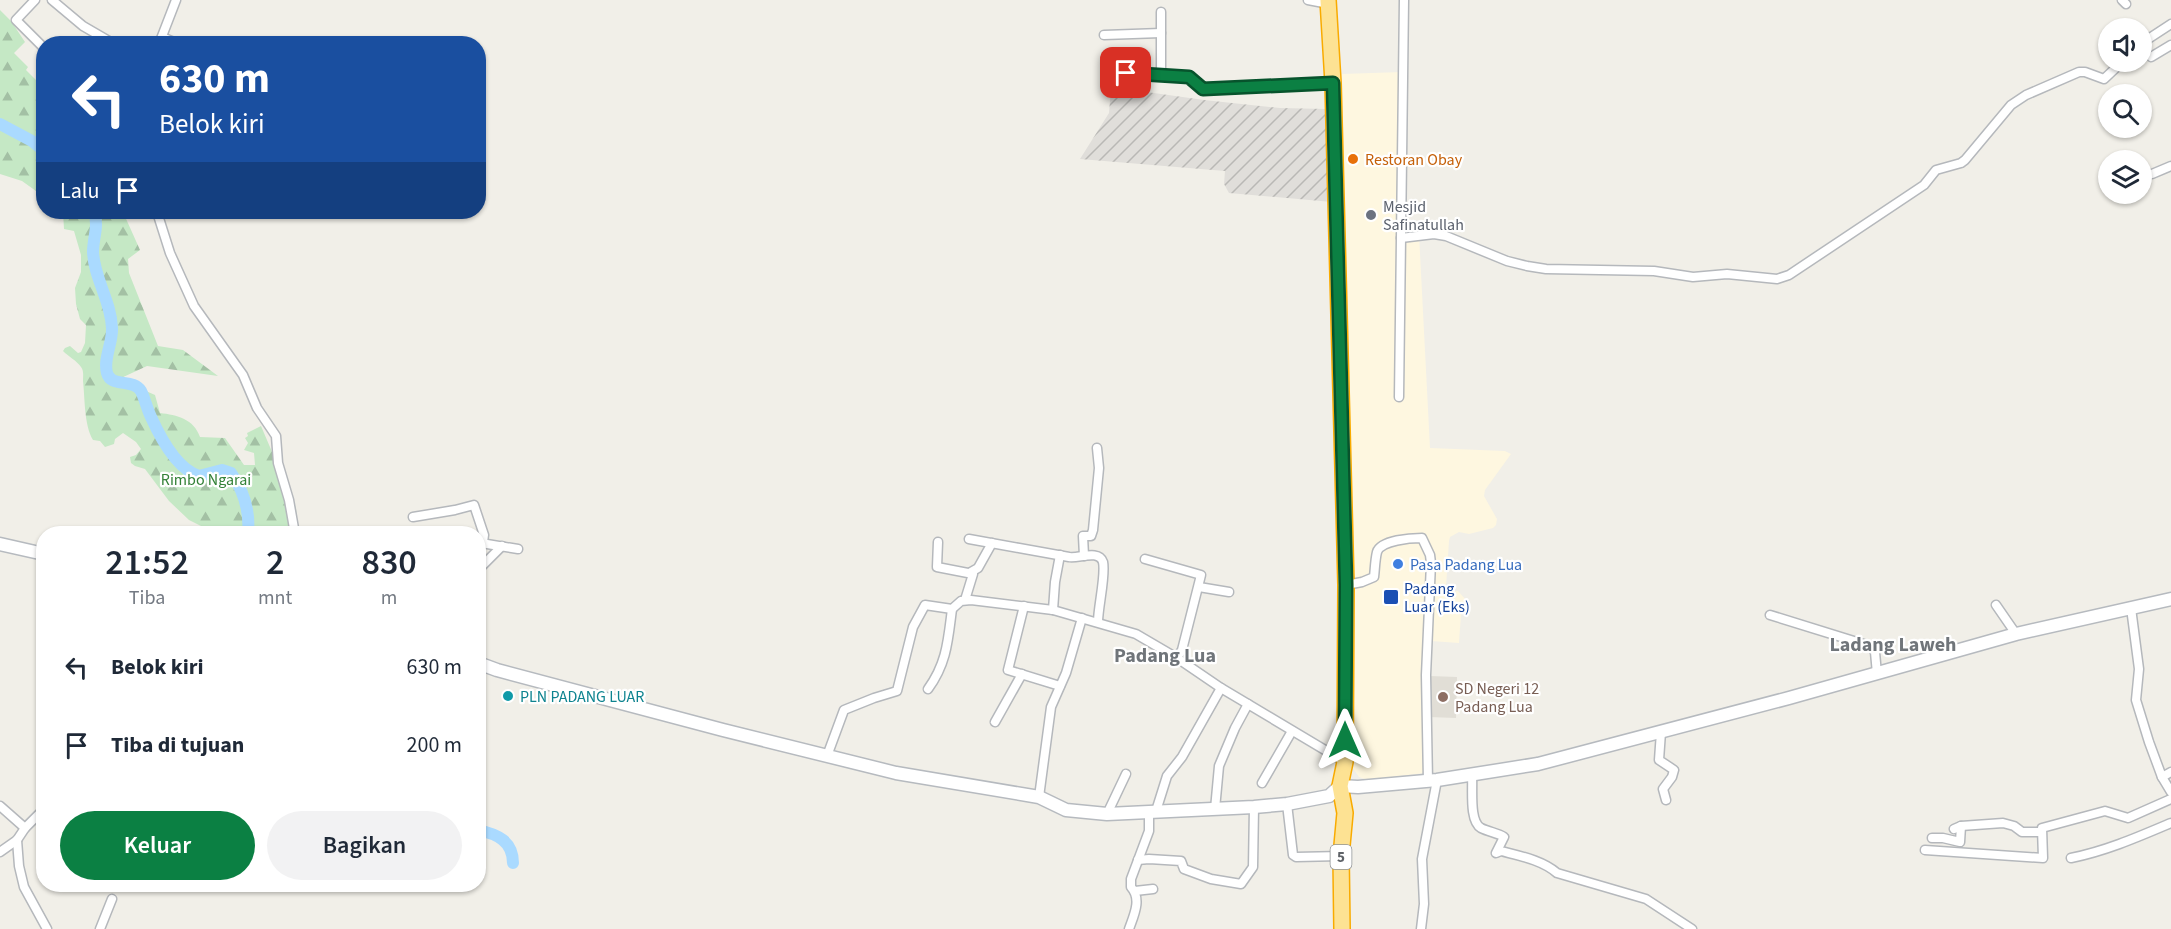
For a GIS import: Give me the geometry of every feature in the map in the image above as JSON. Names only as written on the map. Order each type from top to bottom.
[{"type":"highway","name":"5","points":[[1329,2],[1346,585],[1345,762],[1340,786],[1345,813],[1341,856],[1342,929]]},
{"type":"main road","points":[[0,544],[36,552]]},
{"type":"main road","points":[[486,666],[897,773],[1039,797],[1066,810],[1107,814],[1287,804],[1329,796],[1340,786],[1358,787],[1432,781],[1538,764],[1876,674],[2016,634],[2171,598]]},
{"type":"street","points":[[35,0],[16,20],[36,40]]},
{"type":"street","points":[[52,0],[83,26],[100,36]]},
{"type":"street","points":[[162,36],[176,0]]},
{"type":"street","points":[[1308,0],[1329,2]]},
{"type":"street","points":[[1399,397],[1404,0]]},
{"type":"street","points":[[1161,12],[1161,76]]},
{"type":"street","points":[[2152,36],[2171,24]]},
{"type":"street","points":[[1104,35],[1161,33]]},
{"type":"street","points":[[2152,56],[2171,45]]},
{"type":"street","points":[[1109,72],[1189,77],[1203,89],[1333,83]]},
{"type":"street","points":[[1401,238],[1434,234],[1446,236],[1507,261],[1546,269],[1654,271],[1693,277],[1727,274],[1777,279],[1789,275],[1924,185],[1936,170],[1960,163],[2005,111],[2026,95],[2079,72],[2104,79],[2111,72]]},
{"type":"street","points":[[2152,174],[2171,165]]},
{"type":"street","points":[[159,219],[170,253],[194,306],[243,375],[257,408],[276,436],[278,463],[294,526]]},
{"type":"street","points":[[969,539],[1078,558],[1091,536],[1094,525],[1099,468],[1097,448]]},
{"type":"street","points":[[413,517],[474,505],[481,526]]},
{"type":"street","points":[[1346,585],[1374,577],[1377,551],[1382,546],[1407,538],[1422,538],[1431,563],[1426,675],[1432,781],[1422,859],[1424,904],[1422,929]]},
{"type":"street","points":[[938,542],[937,567],[971,572],[978,568],[992,543]]},
{"type":"street","points":[[486,544],[518,549]]},
{"type":"street","points":[[1085,545],[1103,561],[1098,622]]},
{"type":"street","points":[[486,562],[502,546]]},
{"type":"street","points":[[1053,610],[1060,555]]},
{"type":"street","points":[[1145,559],[1201,575],[1182,650],[1177,658]]},
{"type":"street","points":[[966,600],[974,576],[971,572]]},
{"type":"street","points":[[1199,587],[1229,592]]},
{"type":"street","points":[[928,689],[941,668],[947,647],[952,609],[961,601],[1053,610],[1136,634],[1345,762]]},
{"type":"street","points":[[1996,604],[2016,634]]},
{"type":"street","points":[[827,756],[844,710],[897,691],[913,627],[925,605],[952,609]]},
{"type":"street","points":[[1024,606],[1008,670],[1060,686]]},
{"type":"street","points":[[2131,608],[2139,669],[2136,700],[2148,742],[2162,777],[2171,792]]},
{"type":"street","points":[[1770,615],[1870,646],[1875,652],[1876,674]]},
{"type":"street","points":[[1039,797],[1051,707],[1070,662],[1082,618]]},
{"type":"street","points":[[995,722],[1022,674]]},
{"type":"street","points":[[1153,889],[1136,891],[1131,887],[1131,879],[1149,831],[1152,811],[1167,776],[1182,757],[1221,688]]},
{"type":"street","points":[[1215,809],[1219,766],[1248,704]]},
{"type":"street","points":[[1262,783],[1292,731]]},
{"type":"street","points":[[1661,732],[1659,759],[1674,770],[1663,789],[1666,800]]},
{"type":"street","points":[[2162,777],[2171,772]]},
{"type":"street","points":[[1107,814],[1126,774]]},
{"type":"street","points":[[1472,776],[1474,803],[1472,811],[1475,822],[1479,827],[1504,837],[1496,854],[1501,851],[1536,861],[1548,865],[1557,873],[1646,899],[1692,929]]},
{"type":"street","points":[[1925,850],[2043,858],[2042,828],[2105,811],[2128,818],[2171,799]]},
{"type":"street","points":[[1287,804],[1293,855],[1296,857],[1341,856]]},
{"type":"street","points":[[0,806],[25,828]]},
{"type":"street","points":[[1138,860],[1180,861],[1184,869],[1211,879],[1241,884],[1253,867],[1254,807]]},
{"type":"street","points":[[0,852],[17,840],[36,817]]},
{"type":"street","points":[[1932,838],[1960,842],[1957,828],[2003,823],[2027,832],[2041,832]]},
{"type":"street","points":[[2071,858],[2093,854],[2126,843],[2171,823]]},
{"type":"street","points":[[17,840],[19,866],[24,886],[47,929]]},
{"type":"street","points":[[1129,929],[1136,910],[1136,891]]},
{"type":"street","points":[[100,929],[112,899]]},
{"type":"shaded area","name":"Pasa Padang Lua","points":[[1402,72],[1403,234],[1419,234],[1430,448],[1505,451],[1511,454],[1485,490],[1484,496],[1497,519],[1496,525],[1493,528],[1469,534],[1459,532],[1450,537],[1446,587],[1448,592],[1458,591],[1468,602],[1461,614],[1459,643],[1431,641],[1429,767],[1424,773],[1368,780],[1359,777],[1352,767],[1342,74]]},
{"type":"shaded area","points":[[1111,87],[1280,108],[1327,109],[1332,202],[1229,193],[1224,184],[1225,171],[1080,159],[1109,113]]},
{"type":"shaded area","name":"SD Negeri 12 Padang Lua","points":[[1430,676],[1457,677],[1456,718],[1429,717]]},
{"type":"green space","points":[[0,10],[11,21],[25,42],[14,53],[28,67],[26,70],[36,80],[36,191],[22,181],[0,174]]},
{"type":"green space","name":"Rimbo Ngarai","points":[[63,219],[126,219],[140,250],[128,259],[129,273],[158,346],[183,350],[218,376],[147,366],[119,379],[155,395],[160,413],[173,415],[189,422],[200,437],[225,438],[244,465],[255,465],[254,453],[244,450],[248,443],[245,438],[248,436],[247,433],[261,426],[296,508],[297,526],[201,526],[189,520],[169,501],[145,469],[131,463],[130,457],[136,455],[141,449],[136,442],[123,433],[115,439],[114,444],[105,447],[100,441],[93,440],[86,419],[83,370],[63,351],[70,346],[78,353],[81,352],[85,343],[86,325],[80,319],[76,304],[75,288],[81,272],[81,255],[74,231],[64,229]]},
{"type":"waterway","points":[[0,124],[36,144]]},
{"type":"waterway","points":[[95,219],[94,262],[109,308],[112,328],[106,362],[109,378],[133,385],[141,391],[159,434],[183,467],[199,476],[222,470],[231,473],[245,502],[248,526]]},
{"type":"waterway","points":[[486,832],[497,836],[507,844],[513,863]]},
{"type":"place","name":"Restoran Obay","points":[[1353,159]]},
{"type":"place","name":"Mesjid Safinatullah","points":[[1371,215]]},
{"type":"place","name":"Pasa Padang Lua","points":[[1398,564]]},
{"type":"place","name":"Padang Luar (Eks)","points":[[1391,597]]},
{"type":"place","name":"PLN PADANG LUAR","points":[[508,696]]},
{"type":"place","name":"SD Negeri 12 Padang Lua","points":[[1443,697]]},
{"type":"district","name":"Ladang Laweh","points":[[1893,644]]},
{"type":"district","name":"Padang Lua","points":[[1165,655]]},
{"type":"route","points":[[1126,73],[1189,77],[1203,89],[1333,83],[1346,585],[1345,740]]}]
